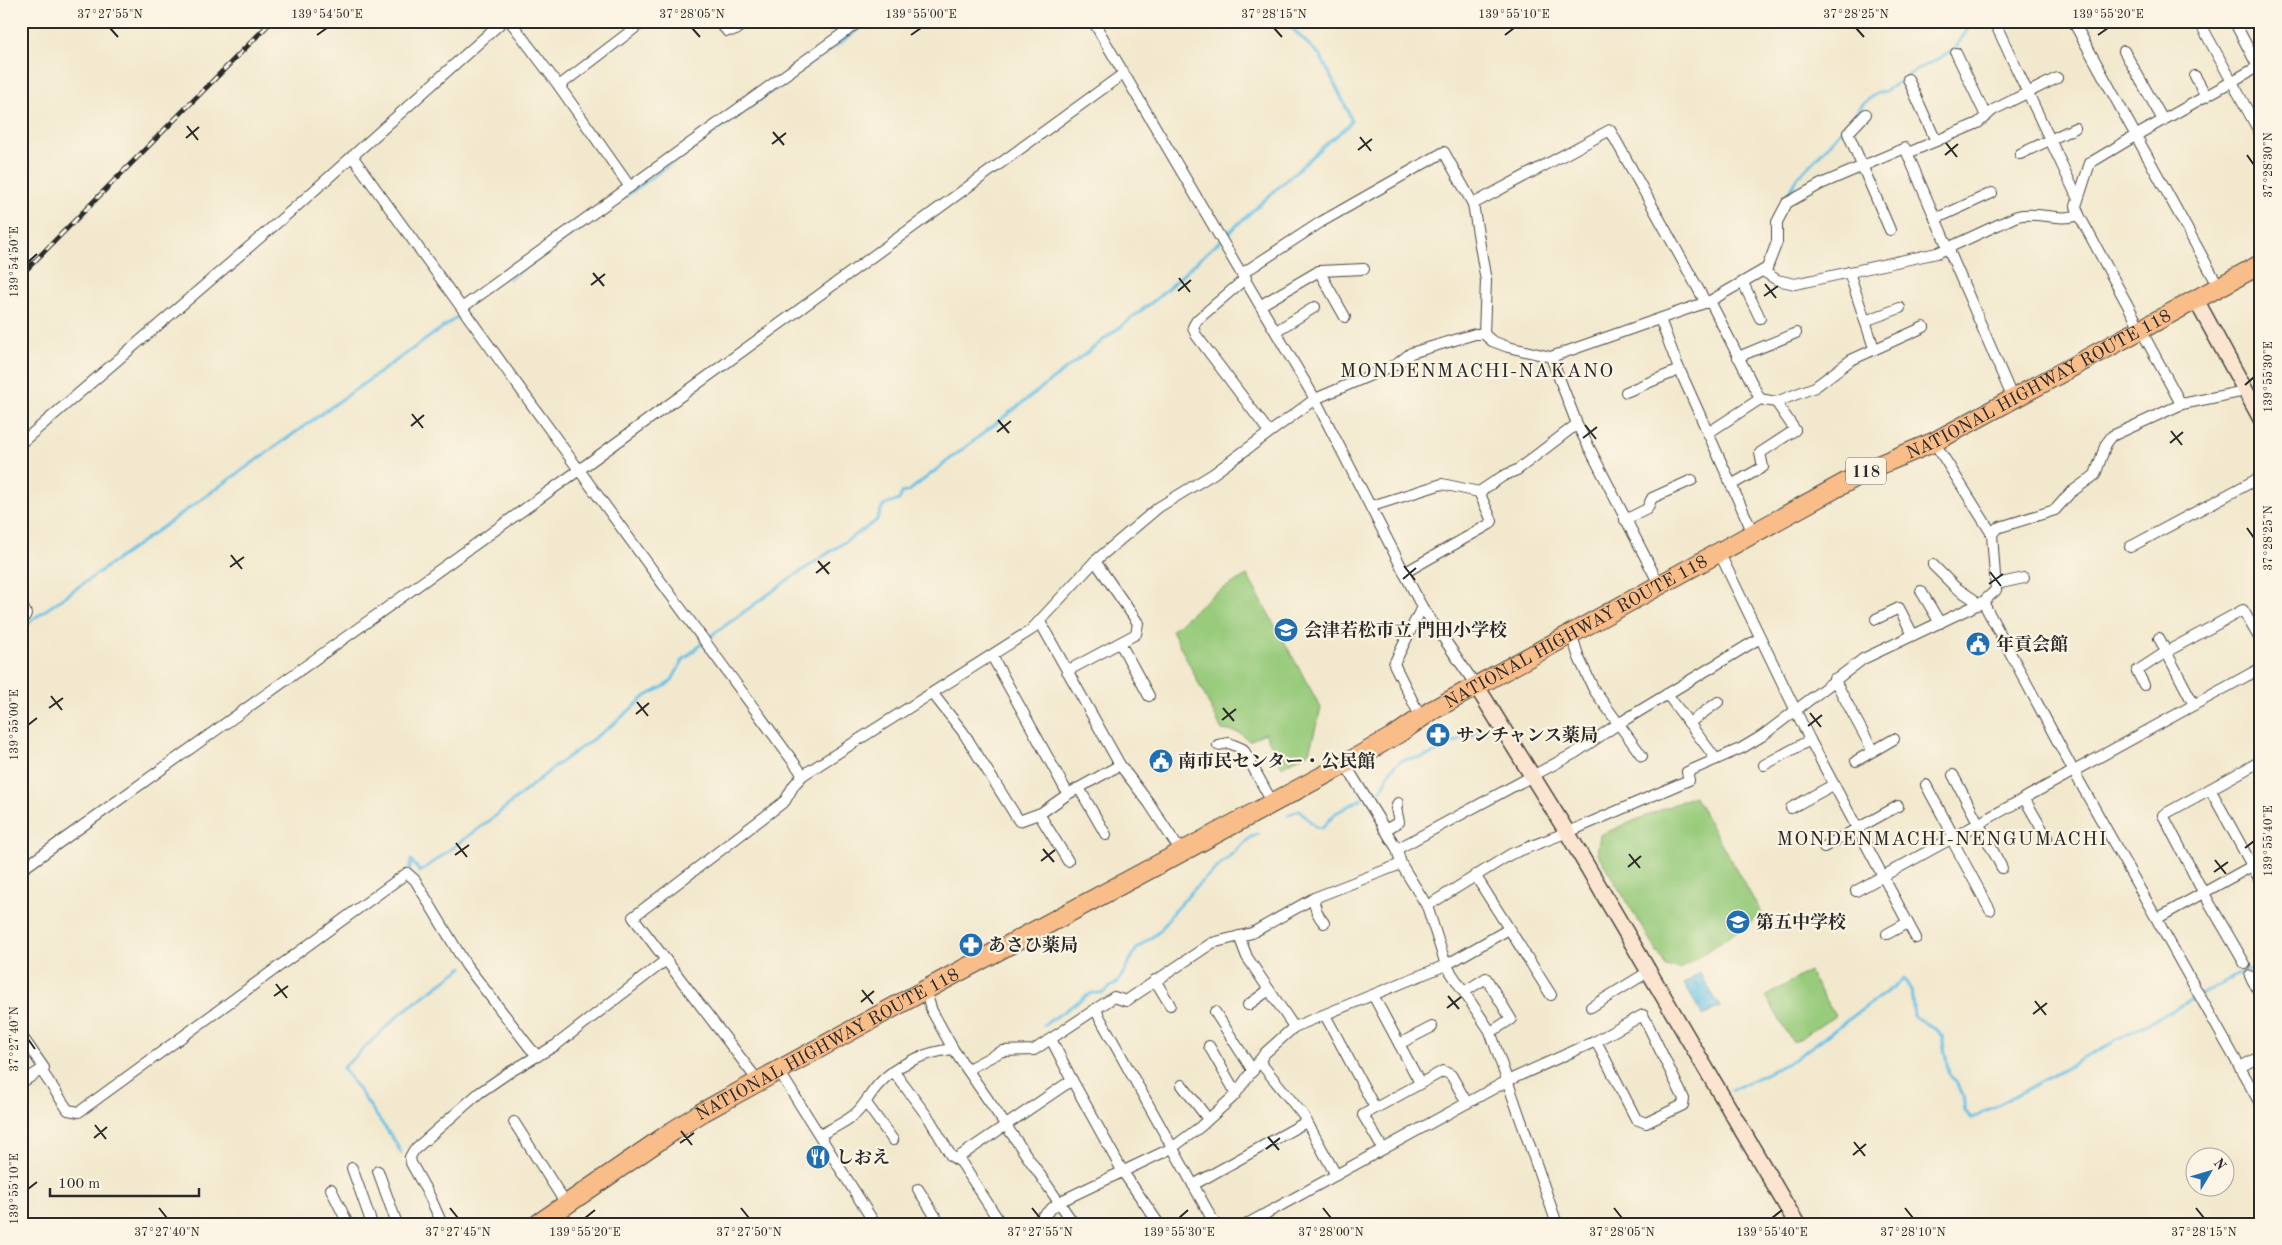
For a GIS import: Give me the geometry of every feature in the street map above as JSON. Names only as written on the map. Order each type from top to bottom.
[{"type":"highway","name":"NATIONAL HIGHWAY ROUTE 118","points":[[538,1224],[672,1130],[925,990],[1345,764],[1421,718],[1659,584],[1887,460],[1934,442],[2261,264]]},
{"type":"street","points":[[21,443],[352,156],[503,21]]},
{"type":"street","points":[[510,21],[559,86],[630,187]]},
{"type":"street","points":[[559,86],[644,21]]},
{"type":"street","points":[[718,21],[727,31],[736,30],[748,21]]},
{"type":"street","points":[[840,21],[847,31]]},
{"type":"street","points":[[463,307],[860,21]]},
{"type":"street","points":[[1093,21],[1315,399],[1372,506],[1422,607],[1476,687],[1567,832],[1797,1224]]},
{"type":"street","points":[[1994,21],[2078,199]]},
{"type":"street","points":[[2073,21],[2134,136],[2219,287]]},
{"type":"street","points":[[2199,21],[2261,136]]},
{"type":"street","points":[[2181,404],[2079,215],[2076,206],[2090,163],[2134,136],[2259,66],[2234,21]]},
{"type":"street","points":[[2124,51],[2163,120]]},
{"type":"street","points":[[1956,53],[1986,116]]},
{"type":"street","points":[[21,870],[579,470],[1123,74]]},
{"type":"street","points":[[2195,76],[2206,96]]},
{"type":"street","points":[[1908,153],[1978,123],[1986,116],[2027,92],[2057,78]]},
{"type":"street","points":[[1908,79],[1936,141]]},
{"type":"street","points":[[1866,114],[1848,133],[1890,230]]},
{"type":"street","points":[[2020,154],[2075,128]]},
{"type":"street","points":[[1473,204],[1610,130],[1708,302],[1760,399]]},
{"type":"street","points":[[759,1082],[633,917],[785,801],[803,774],[933,694],[1040,622],[1095,561],[1159,507],[1213,474],[1315,399],[1397,364],[1411,352],[1475,334],[1484,334],[1492,341],[1508,347],[1551,357],[1708,302],[1763,271],[1772,259],[1777,242],[1777,222],[1787,203],[1821,184],[1905,148],[1920,178],[1935,218],[2013,400]]},
{"type":"street","points":[[1268,432],[1196,335],[1193,327],[1197,320],[1244,276],[1321,222],[1444,152],[1473,204],[1486,281],[1484,334]]},
{"type":"street","points":[[352,156],[579,470],[803,774]]},
{"type":"street","points":[[1935,218],[1992,193]]},
{"type":"street","points":[[1763,271],[1777,280],[1795,284],[1917,259],[1948,248],[2017,216],[2031,213],[2066,218],[2079,215]]},
{"type":"street","points":[[1261,305],[1319,271],[1364,269]]},
{"type":"street","points":[[1319,271],[1345,317]]},
{"type":"street","points":[[1850,272],[1874,348]]},
{"type":"street","points":[[1743,282],[1760,318]]},
{"type":"street","points":[[2196,300],[2261,419]]},
{"type":"street","points":[[1276,331],[1315,307]]},
{"type":"street","points":[[1865,321],[1900,308]]},
{"type":"street","points":[[1660,319],[1679,370],[1753,533]]},
{"type":"street","points":[[1708,433],[1760,399],[1776,402],[1815,386],[1845,364],[1874,348],[1924,327]]},
{"type":"street","points":[[1738,357],[1796,332]]},
{"type":"street","points":[[1551,357],[1577,424],[1659,584]]},
{"type":"street","points":[[1626,392],[1679,370]]},
{"type":"street","points":[[1992,534],[1997,528],[2011,522],[2055,510],[2070,493],[2095,475],[2106,444],[2112,436],[2181,404],[2245,391]]},
{"type":"street","points":[[1731,485],[1763,467],[1760,453],[1795,430],[1776,402]]},
{"type":"street","points":[[1372,506],[1442,484],[1479,492],[1502,476],[1517,470],[1577,424]]},
{"type":"street","points":[[1428,906],[1511,854],[1689,780],[1687,772],[1742,748],[1755,740],[1863,659],[1980,604],[1996,590],[1992,534],[1934,442]]},
{"type":"street","points":[[2130,547],[2261,477]]},
{"type":"street","points":[[1625,520],[1647,509],[1652,498],[1692,480]]},
{"type":"street","points":[[1404,573],[1490,524],[1492,521],[1479,492]]},
{"type":"street","points":[[1719,552],[1794,709],[1916,938]]},
{"type":"street","points":[[1068,671],[1136,634],[1138,623],[1095,561]]},
{"type":"street","points":[[1933,565],[1955,587],[1980,604],[2261,1104]]},
{"type":"street","points":[[1996,584],[2024,578]]},
{"type":"street","points":[[1921,591],[1940,623]]},
{"type":"street","points":[[21,603],[26,614],[21,622]]},
{"type":"street","points":[[1421,718],[1394,664],[1422,607]]},
{"type":"street","points":[[1876,619],[1899,608],[1913,635]]},
{"type":"street","points":[[2144,685],[2137,671],[2166,652],[2243,610],[2261,641]]},
{"type":"street","points":[[1040,622],[1120,765],[1149,803],[1181,852]]},
{"type":"street","points":[[1571,633],[1579,658],[1594,690],[1642,756]]},
{"type":"street","points":[[1397,849],[1575,752],[1760,638]]},
{"type":"street","points":[[2158,638],[2194,705]]},
{"type":"street","points":[[1120,643],[1149,696]]},
{"type":"street","points":[[992,656],[1068,794]]},
{"type":"street","points":[[1856,891],[2261,668]]},
{"type":"street","points":[[1834,679],[1873,751]]},
{"type":"street","points":[[933,694],[963,732],[1020,821],[1039,814],[1068,794],[1120,765]]},
{"type":"street","points":[[1667,694],[1716,758]]},
{"type":"street","points":[[1689,723],[1718,702]]},
{"type":"street","points":[[1856,761],[1894,739]]},
{"type":"street","points":[[1764,765],[1810,740]]},
{"type":"street","points":[[1218,745],[1229,743],[1243,749],[1272,802]]},
{"type":"street","points":[[1345,764],[1397,849],[1401,864],[1428,906],[1446,965],[1491,1032],[1557,1224]]},
{"type":"street","points":[[2245,964],[2203,892],[2163,815],[2260,764]]},
{"type":"street","points":[[1953,775],[2002,868]]},
{"type":"street","points":[[1791,808],[1833,785]]},
{"type":"street","points":[[1926,785],[1990,910]]},
{"type":"street","points":[[1079,788],[1106,835]]},
{"type":"street","points":[[2210,789],[2256,863],[2261,882]]},
{"type":"street","points":[[2024,798],[2047,838]]},
{"type":"street","points":[[1385,830],[1399,822],[1396,808],[1398,803]]},
{"type":"street","points":[[1824,847],[1898,806]]},
{"type":"street","points":[[1039,814],[1068,861]]},
{"type":"street","points":[[2158,918],[2256,863]]},
{"type":"street","points":[[968,1069],[1002,1051],[1034,1050],[1114,997],[1126,1001],[1212,943],[1252,933],[1314,898],[1401,864]]},
{"type":"street","points":[[41,1070],[68,1110],[79,1112],[407,873],[414,880],[466,965],[538,1056]]},
{"type":"street","points":[[1476,875],[1551,995]]},
{"type":"street","points":[[1314,898],[1314,905],[1319,918],[1324,923]]},
{"type":"street","points":[[1887,934],[1908,922]]},
{"type":"street","points":[[1034,1224],[1059,1202],[1172,1148],[1236,1093],[1276,1041],[1294,1028],[1446,965],[1509,929]]},
{"type":"street","points":[[1239,936],[1247,957],[1294,1028]]},
{"type":"street","points":[[442,1224],[430,1197],[411,1163],[414,1150],[479,1093],[508,1073],[556,1045],[666,960]]},
{"type":"street","points":[[1591,1007],[1648,972]]},
{"type":"street","points":[[2250,976],[2261,995]]},
{"type":"street","points":[[1464,992],[1486,978],[1511,1019],[1491,1032]]},
{"type":"street","points":[[1155,980],[1170,1005]]},
{"type":"street","points":[[925,990],[932,1011],[953,1049],[1074,1224]]},
{"type":"street","points":[[1248,1005],[1269,990]]},
{"type":"street","points":[[1373,995],[1420,1083]]},
{"type":"street","points":[[1095,1009],[1215,1224]]},
{"type":"street","points":[[1215,1012],[1253,1071]]},
{"type":"street","points":[[1325,1014],[1375,1108]]},
{"type":"street","points":[[1247,1224],[1507,1081],[1596,1040],[1643,1015],[1684,1099],[1683,1105],[1646,1123],[1636,1119],[1596,1040]]},
{"type":"street","points":[[1399,1044],[1432,1027]]},
{"type":"street","points":[[21,1034],[44,1068],[21,1083]]},
{"type":"street","points":[[1051,1038],[1123,1172],[1155,1222]]},
{"type":"street","points":[[1209,1046],[1236,1093]]},
{"type":"street","points":[[820,1135],[853,1116],[866,1103],[879,1084],[894,1072],[931,1052],[953,1049]]},
{"type":"street","points":[[2240,1067],[2261,1056]]},
{"type":"street","points":[[1259,1061],[1303,1115],[1336,1175]]},
{"type":"street","points":[[1383,1149],[1362,1115],[1443,1070],[1451,1074],[1467,1103]]},
{"type":"street","points":[[779,1071],[875,1224]]},
{"type":"street","points":[[894,1072],[930,1120],[951,1156],[961,1162],[1001,1224]]},
{"type":"street","points":[[956,1159],[1005,1123],[1072,1080]]},
{"type":"street","points":[[1182,1085],[1208,1119]]},
{"type":"street","points":[[866,1103],[893,1140]]},
{"type":"street","points":[[514,1122],[566,1204]]},
{"type":"street","points":[[1193,1186],[1306,1122]]},
{"type":"street","points":[[352,1168],[372,1224]]},
{"type":"street","points":[[378,1171],[397,1224]]},
{"type":"street","points":[[331,1189],[348,1224]]},
{"type":"street","points":[[918,1189],[940,1224]]},
{"type":"green space","points":[[21,227],[32,239],[21,250]]},
{"type":"green space","points":[[1247,575],[1321,708],[1309,752],[1282,767],[1265,733],[1249,741],[1240,733],[1222,730],[1172,630],[1211,596]]},
{"type":"green space","points":[[1694,796],[1762,914],[1680,969],[1666,966],[1597,853],[1600,835]]},
{"type":"green space","points":[[1809,971],[1835,1016],[1793,1043],[1766,996]]},
{"type":"water","points":[[1700,973],[1720,1007],[1703,1016],[1684,984]]},
{"type":"waterway","points":[[510,279],[870,21]]},
{"type":"waterway","points":[[409,872],[411,860],[420,872],[494,817],[554,767],[611,726],[646,696],[665,686],[672,680],[683,660],[708,638],[788,580],[876,521],[883,506],[899,500],[902,493],[909,491],[1156,299],[1328,142],[1348,126],[1351,120],[1348,111],[1321,57],[1285,21]]},
{"type":"waterway","points":[[1786,199],[1798,177],[1826,148],[1865,102],[1877,93],[1884,92],[1915,71],[1954,50],[1973,21]]},
{"type":"waterway","points":[[21,632],[32,620],[463,313]]},
{"type":"waterway","points":[[1368,797],[1380,791],[1393,767],[1402,760],[1431,755],[1463,738],[1486,732]]},
{"type":"waterway","points":[[1288,815],[1299,810],[1316,827],[1322,828],[1336,813],[1361,799]]},
{"type":"waterway","points":[[1044,1025],[1086,996],[1092,993],[1102,993],[1118,982],[1137,948],[1160,931],[1173,912],[1199,884],[1251,837],[1258,834]]},
{"type":"waterway","points":[[408,878],[434,922]]},
{"type":"waterway","points":[[1732,1090],[1792,1061],[1904,979],[1911,990],[1914,1016],[1934,1028],[1942,1036],[1949,1075],[1958,1083],[1963,1096],[1965,1111],[1972,1119],[2261,962]]},
{"type":"waterway","points":[[401,1153],[396,1143],[343,1068],[401,1013],[463,967]]},
{"type":"railway","points":[[21,275],[272,21]]},
{"type":"place","name":"会津若松市立 門田小学校","points":[[1286,630]]},
{"type":"place","name":"年貢会館","points":[[1978,644]]},
{"type":"place","name":"サンチャンス薬局","points":[[1438,735]]},
{"type":"place","name":"南市民センター・公民館","points":[[1161,761]]},
{"type":"place","name":"第五中学校","points":[[1738,922]]},
{"type":"place","name":"あさひ薬局","points":[[971,945]]},
{"type":"place","name":"しおえ","points":[[818,1157]]},
{"type":"district","name":"MONDENMACHI-NAKANO","points":[[1477,370]]},
{"type":"district","name":"MONDENMACHI-NENGUMACHI","points":[[1942,838]]}]
